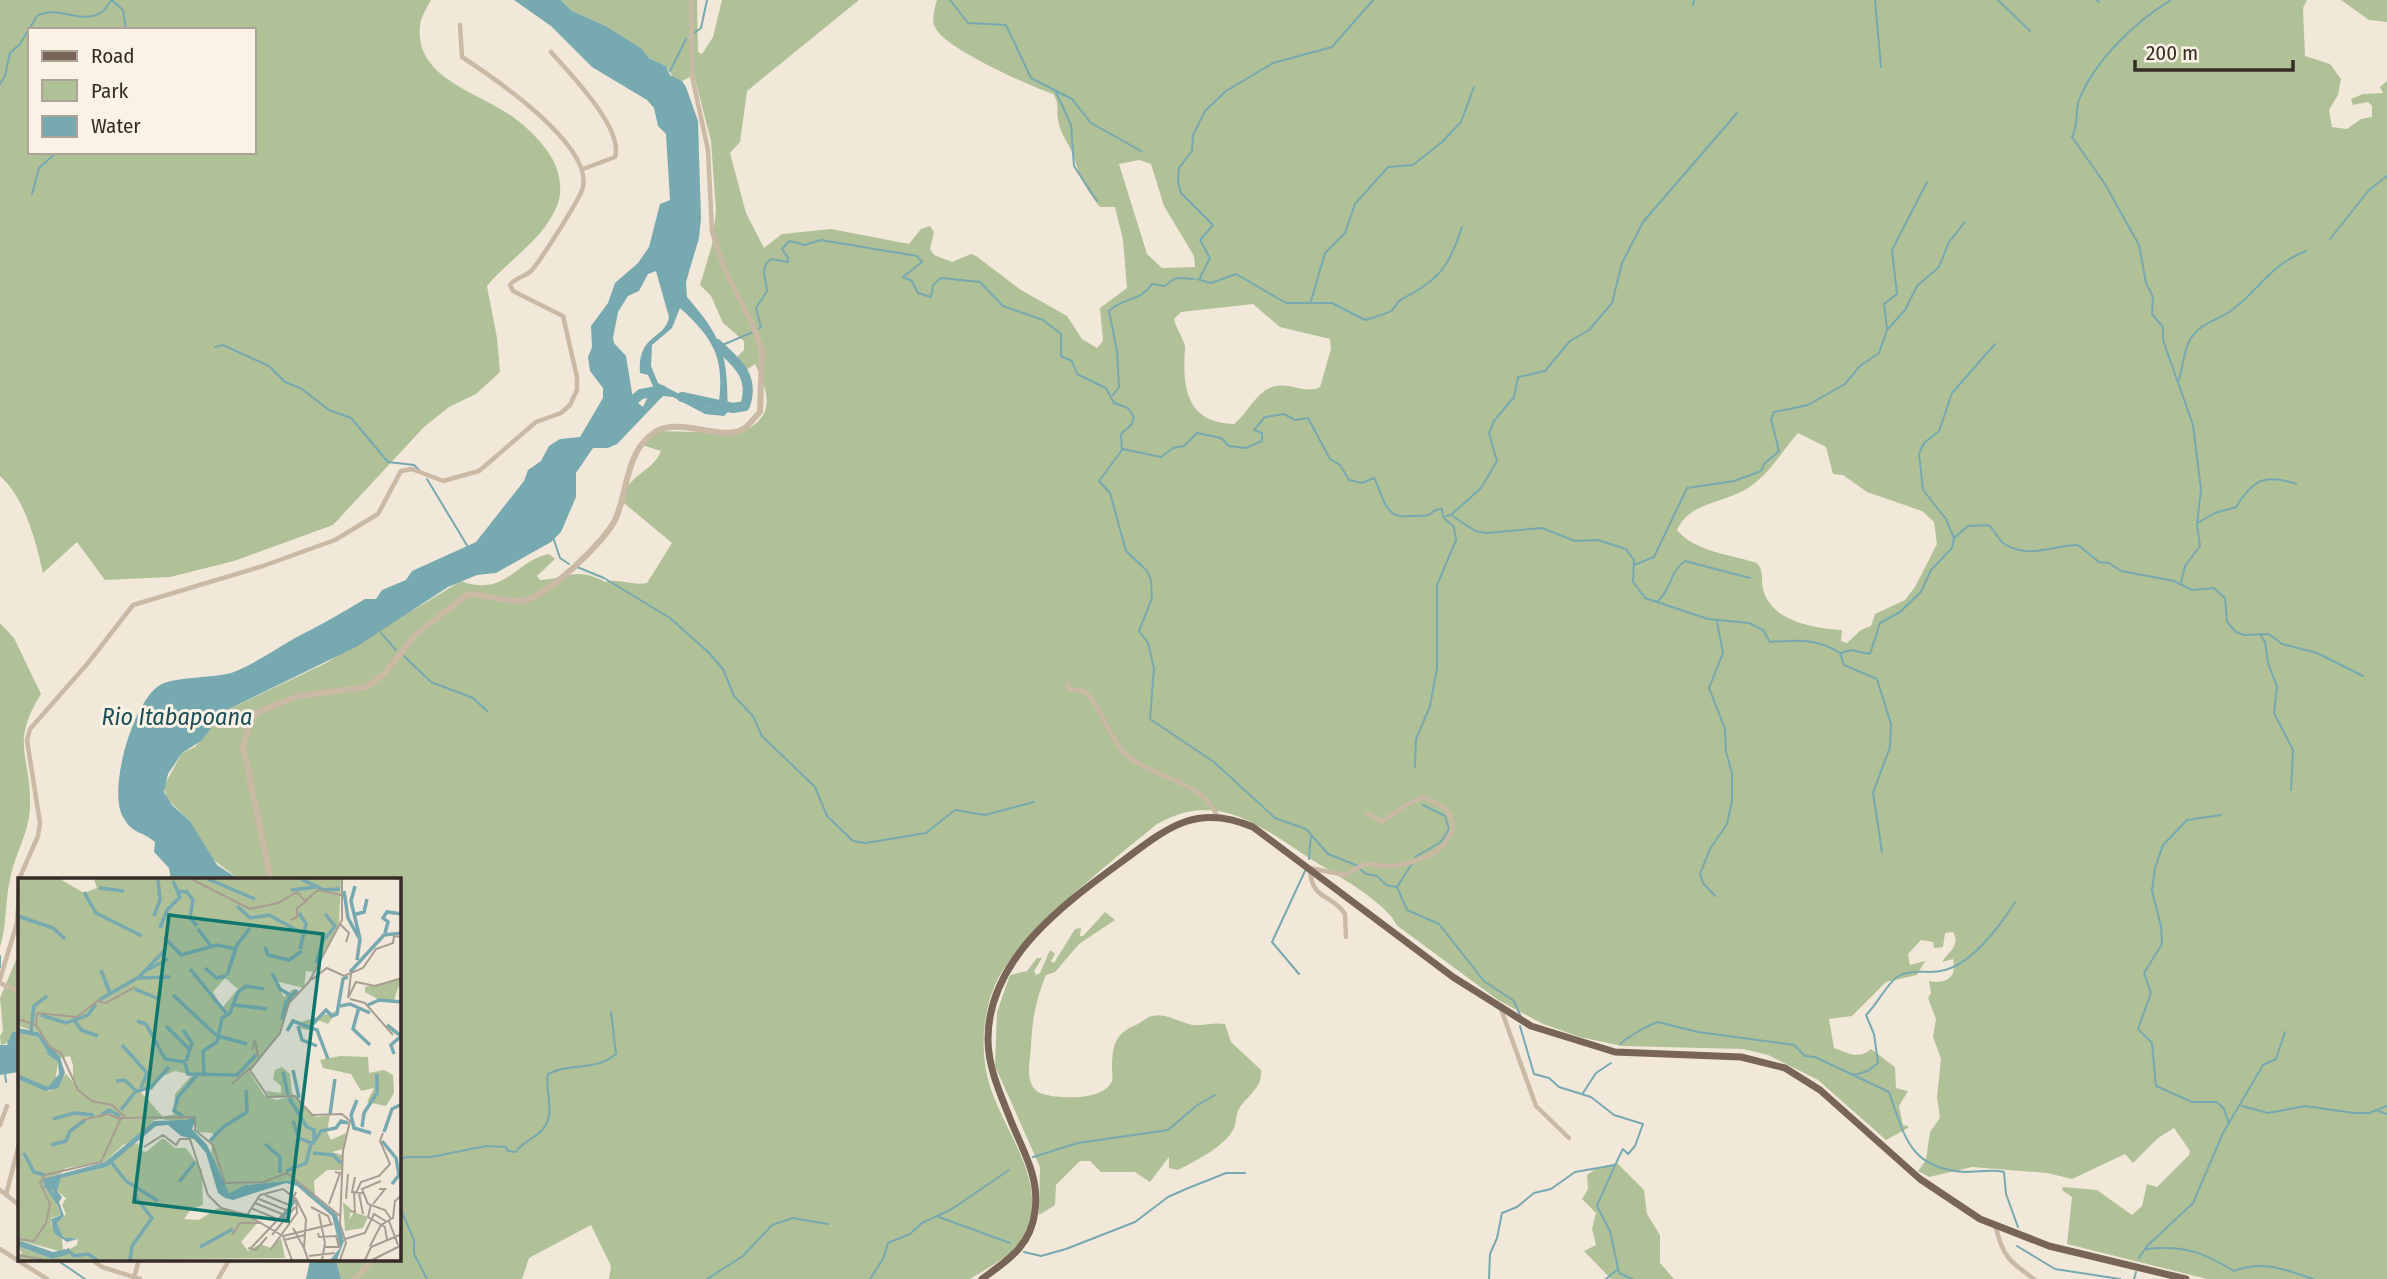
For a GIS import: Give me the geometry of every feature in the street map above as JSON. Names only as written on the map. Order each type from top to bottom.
[{"type":"main road","points":[[982,1279],[1024,1245],[1031,1231],[1036,1207],[1031,1167],[998,1088],[989,1053],[992,1008],[1004,976],[1027,942],[1122,860],[1186,820],[1217,816],[1253,827],[1501,1009],[1542,1030],[1615,1052],[1741,1057],[1785,1068],[1820,1090],[1927,1185],[1965,1211],[1996,1227],[2049,1246],[2186,1279]]},
{"type":"street","points":[[271,878],[243,747],[248,724],[258,712],[298,696],[367,687],[384,674],[415,635],[468,594],[522,601],[545,590],[606,538],[617,517],[626,480],[640,447],[656,431],[682,427],[726,432],[743,429],[760,412],[762,352],[755,330],[724,268],[712,232],[708,150],[692,76],[691,0]]},
{"type":"street","points":[[20,878],[38,836],[40,822],[27,740],[30,729],[88,663],[133,604],[263,566],[335,540],[368,523],[386,503],[395,479],[404,469],[443,481],[479,471],[536,422],[561,413],[570,405],[577,390],[577,377],[563,316],[513,291],[510,285],[531,272],[538,261],[583,188],[583,169],[568,145],[511,90],[462,57],[460,25]]},
{"type":"street","points":[[551,52],[601,112],[616,140],[615,157],[583,169]]},
{"type":"street","points":[[1068,684],[1069,689],[1085,692],[1094,702],[1106,728],[1133,762],[1206,798],[1217,816]]},
{"type":"street","points":[[1346,937],[1345,914],[1335,902],[1318,893],[1313,887],[1310,868],[1345,875],[1365,864],[1394,867],[1440,849],[1447,842],[1452,828],[1451,816],[1446,808],[1423,797],[1406,804],[1382,822],[1367,813]]},
{"type":"street","points":[[18,910],[16,942],[0,981],[18,991]]},
{"type":"street","points":[[1501,1009],[1536,1106],[1569,1138]]},
{"type":"street","points":[[0,1125],[7,1106]]},
{"type":"street","points":[[6,1195],[18,1148]]},
{"type":"street","points":[[0,1190],[18,1204]]},
{"type":"street","points":[[1996,1227],[2000,1249],[2011,1263],[2034,1279]]},
{"type":"street","points":[[0,1250],[18,1261]]},
{"type":"street","points":[[19,1262],[47,1279]]},
{"type":"street","points":[[94,1262],[102,1268],[140,1279]]},
{"type":"street","points":[[134,1277],[138,1262]]},
{"type":"street","points":[[218,1279],[228,1262]]},
{"type":"street","points":[[355,1279],[370,1262]]},
{"type":"green space","points":[[0,0],[431,0],[420,25],[421,43],[427,59],[452,82],[499,108],[530,131],[549,153],[559,177],[559,200],[551,218],[487,286],[497,338],[500,372],[476,394],[449,407],[424,427],[333,525],[234,561],[170,577],[105,580],[77,542],[43,573],[23,508],[0,476]]},
{"type":"green space","points":[[561,0],[697,0],[698,52],[702,54],[713,37],[722,0],[859,0],[747,91],[740,142],[730,153],[746,213],[764,248],[782,234],[831,229],[909,244],[921,229],[930,226],[934,232],[930,249],[934,255],[952,262],[971,254],[976,256],[1021,290],[1067,316],[1082,339],[1097,348],[1103,341],[1100,308],[1127,288],[1123,240],[1115,207],[1100,207],[1084,185],[1059,125],[1057,103],[1053,94],[988,65],[941,36],[933,21],[937,0],[2307,0],[2303,8],[2305,56],[2330,64],[2341,79],[2338,95],[2329,110],[2332,127],[2347,129],[2361,119],[2372,117],[2372,106],[2368,102],[2353,105],[2351,99],[2363,94],[2383,93],[2380,87],[2387,81],[2387,1279],[2207,1279],[2067,1244],[2072,1197],[2062,1190],[2063,1187],[2097,1190],[2132,1215],[2142,1206],[2147,1184],[2157,1187],[2189,1155],[2190,1151],[2174,1128],[2158,1138],[2133,1163],[2125,1154],[2072,1179],[2047,1173],[1972,1167],[1929,1177],[1918,1171],[1926,1160],[1930,1132],[1940,1118],[1937,1097],[1941,1059],[1933,1037],[1936,1019],[1928,998],[1931,993],[1929,981],[1944,981],[1953,972],[1953,959],[1942,962],[1955,945],[1953,932],[1945,933],[1943,947],[1934,948],[1933,942],[1921,940],[1908,954],[1910,965],[1925,961],[1917,975],[1886,982],[1852,1016],[1829,1019],[1834,1048],[1858,1055],[1871,1049],[1895,1067],[1896,1088],[1908,1091],[1899,1106],[1903,1125],[1908,1128],[1886,1140],[1818,1080],[1768,1055],[1743,1049],[1622,1046],[1580,1037],[1543,1024],[1498,1000],[1399,927],[1370,897],[1268,831],[1233,815],[1197,810],[1157,824],[1092,878],[1023,944],[1006,965],[995,985],[984,1027],[986,1070],[1000,1112],[1028,1175],[1032,1197],[1030,1218],[1021,1240],[998,1262],[970,1279],[609,1279],[611,1266],[591,1225],[529,1258],[522,1279],[341,1279],[337,1262],[401,1262],[401,878],[237,878],[211,858],[190,821],[167,799],[164,786],[182,753],[195,747],[225,711],[326,663],[461,581],[476,585],[499,582],[528,563],[549,554],[555,559],[537,576],[540,580],[579,574],[605,582],[647,583],[672,543],[624,503],[627,487],[651,465],[661,451],[642,445],[658,431],[740,433],[752,426],[765,412],[767,403],[764,385],[755,364],[742,373],[735,359],[744,350],[744,341],[723,323],[711,296],[700,285],[712,245],[716,211],[711,141],[694,75],[682,81],[673,77],[666,66],[649,58],[641,48],[606,26],[572,11]],"holes":[[[1139,160],[1151,164],[1164,206],[1194,256],[1195,267],[1162,268],[1147,254],[1119,164]],[[1253,304],[1280,327],[1330,339],[1331,349],[1320,387],[1270,388],[1260,395],[1234,424],[1218,422],[1206,417],[1191,401],[1185,377],[1185,346],[1174,319],[1181,312]],[[1798,433],[1826,447],[1833,474],[1843,475],[1867,492],[1922,511],[1934,522],[1937,544],[1915,587],[1905,600],[1875,614],[1871,626],[1861,630],[1847,643],[1841,641],[1842,630],[1807,625],[1784,616],[1775,609],[1763,589],[1757,563],[1703,548],[1677,530],[1691,513],[1751,486],[1770,468]]]},
{"type":"green space","points":[[2341,0],[2387,0],[2387,22],[2369,20]]},
{"type":"green space","points":[[0,623],[14,638],[41,694],[26,726],[24,751],[30,790],[29,817],[10,879],[0,947]]},
{"type":"green space","points":[[1105,912],[1115,920],[1079,944],[1055,972],[1046,975],[1037,1001],[1029,1067],[1030,1080],[1037,1091],[1050,1096],[1080,1097],[1107,1088],[1112,1081],[1116,1041],[1124,1031],[1148,1017],[1157,1015],[1193,1025],[1225,1024],[1231,1042],[1261,1070],[1260,1081],[1238,1110],[1230,1135],[1209,1153],[1178,1170],[1169,1168],[1169,1157],[1150,1182],[1135,1172],[1101,1172],[1090,1161],[1080,1161],[1056,1185],[1055,1205],[1039,1215],[1040,1167],[995,1066],[997,1012],[1010,975],[1027,971],[1037,958],[1042,958],[1034,971],[1036,975],[1040,973],[1050,950],[1055,954],[1051,961],[1054,963],[1075,929],[1081,928],[1080,936],[1083,936]]},
{"type":"green space","points":[[18,961],[18,1031],[12,1032],[10,1042],[1,1045],[0,1036],[3,1031],[0,998]]},
{"type":"green space","points":[[1617,1163],[1644,1190],[1647,1214],[1660,1235],[1660,1263],[1674,1279],[1611,1279],[1584,1251],[1596,1245],[1592,1229],[1596,1213],[1582,1199],[1588,1189],[1587,1175],[1597,1168]]},
{"type":"water","name":"Rio Itabapoana","points":[[514,0],[561,0],[572,11],[606,26],[641,48],[649,58],[666,66],[670,75],[682,81],[686,87],[698,121],[701,219],[699,238],[686,282],[687,297],[709,326],[721,350],[727,376],[728,412],[724,416],[705,414],[673,397],[663,396],[617,444],[608,448],[593,448],[576,473],[576,497],[561,532],[551,542],[496,573],[477,575],[448,587],[356,647],[225,711],[201,741],[182,753],[168,774],[164,792],[172,805],[190,821],[217,865],[237,878],[171,878],[169,868],[154,852],[155,842],[130,827],[119,804],[118,787],[126,746],[141,708],[150,694],[167,682],[234,672],[365,599],[376,599],[382,590],[406,580],[412,571],[476,542],[524,481],[528,470],[541,461],[549,446],[560,439],[580,437],[603,398],[603,388],[590,371],[588,357],[592,347],[591,326],[608,303],[615,283],[638,263],[649,247],[660,204],[670,200],[666,134],[658,126],[654,108],[647,100],[592,67],[551,26]],"holes":[[[656,271],[669,317],[662,330],[647,344],[640,360],[640,373],[648,375],[653,386],[643,407],[633,399],[626,356],[614,343],[618,312],[628,296],[639,291],[648,274]],[[680,308],[693,320],[716,353],[720,378],[718,409],[704,407],[658,383],[651,366],[652,345],[672,328]]]},
{"type":"water","points":[[18,1031],[18,1072],[0,1075],[0,1045],[7,1045],[12,1032]]},
{"type":"water","points":[[310,1262],[337,1262],[341,1279],[306,1279]]},
{"type":"waterway","points":[[30,28],[37,16],[45,13],[94,16],[104,11],[112,0]]},
{"type":"waterway","points":[[694,33],[701,28],[707,0]]},
{"type":"waterway","points":[[950,0],[968,23],[1006,25],[1031,78],[1072,99],[1091,123],[1141,151]]},
{"type":"waterway","points":[[1200,278],[1210,258],[1200,240],[1213,225],[1181,193],[1178,182],[1179,168],[1192,151],[1193,135],[1205,111],[1226,91],[1273,63],[1332,47],[1373,0]]},
{"type":"waterway","points":[[1693,5],[1694,0]]},
{"type":"waterway","points":[[1875,0],[1881,67]]},
{"type":"waterway","points":[[1998,0],[2030,31]]},
{"type":"waterway","points":[[2171,0],[2130,31],[2095,71],[2079,100],[2072,137],[2105,184],[2139,245],[2146,283],[2153,297],[2152,314],[2163,327],[2163,340],[2193,425],[2201,490],[2197,524],[2200,546],[2185,566],[2181,583]]},
{"type":"waterway","points":[[113,1],[123,10],[126,28]]},
{"type":"waterway","points":[[0,84],[5,76],[10,53],[28,31]]},
{"type":"waterway","points":[[670,71],[686,39]]},
{"type":"waterway","points":[[1311,301],[1325,253],[1345,233],[1355,204],[1388,167],[1413,165],[1442,142],[1461,122],[1474,87]]},
{"type":"waterway","points":[[1056,92],[1071,125],[1074,166],[1097,201]]},
{"type":"waterway","points":[[1446,516],[1451,515],[1481,488],[1497,461],[1489,433],[1494,421],[1514,397],[1518,377],[1545,371],[1570,341],[1589,330],[1612,303],[1622,263],[1643,222],[1737,113]]},
{"type":"waterway","points":[[32,194],[39,168],[55,154]]},
{"type":"waterway","points":[[2330,239],[2369,190],[2387,176]]},
{"type":"waterway","points":[[1887,329],[1884,304],[1897,294],[1892,250],[1927,182]]},
{"type":"waterway","points":[[1634,565],[1654,557],[1687,488],[1734,481],[1761,471],[1764,464],[1779,451],[1771,419],[1774,412],[1808,405],[1845,384],[1860,366],[1879,353],[1887,330],[1905,310],[1917,286],[1939,267],[1949,242],[1965,222]]},
{"type":"waterway","points":[[1197,279],[1211,283],[1236,274],[1286,303],[1332,303],[1365,320],[1391,311],[1400,300],[1434,278],[1447,262],[1462,227]]},
{"type":"waterway","points":[[758,329],[761,327],[756,308],[767,291],[764,274],[767,263],[771,259],[788,262],[782,249],[789,241],[805,245],[821,240],[917,256],[922,262],[903,277],[912,281],[918,293],[931,297],[933,285],[941,278],[980,282],[1003,306],[1043,320],[1061,334],[1061,356],[1072,361],[1077,374],[1106,388],[1114,403],[1128,408],[1134,417],[1132,424],[1121,434],[1122,450],[1099,481],[1110,493],[1126,551],[1147,571],[1151,580],[1152,598],[1139,631],[1148,643],[1154,668],[1150,719],[1214,762],[1275,818],[1306,829],[1328,854],[1358,866]]},
{"type":"waterway","points":[[2178,382],[2188,344],[2194,334],[2229,312],[2282,264],[2306,251]]},
{"type":"waterway","points":[[1113,395],[1119,387],[1117,351],[1109,311],[1142,294],[1152,284],[1165,286],[1175,279],[1194,279]]},
{"type":"waterway","points":[[720,346],[753,332]]},
{"type":"waterway","name":"Rio Itabapoana","points":[[682,397],[733,408],[745,406],[748,386],[746,378],[737,364],[717,344]]},
{"type":"waterway","points":[[1841,653],[1851,650],[1870,654],[1880,623],[1900,612],[1921,592],[1931,570],[1952,548],[1954,538],[1946,519],[1923,490],[1919,454],[1924,443],[1939,431],[1952,393],[1995,344]]},
{"type":"waterway","points":[[215,347],[223,345],[269,366],[285,382],[302,389],[329,410],[351,418],[388,462],[414,465],[419,470]]},
{"type":"waterway","name":"Rio Itabapoana","points":[[626,406],[641,394],[662,390]]},
{"type":"waterway","points":[[1123,449],[1161,457],[1173,448],[1184,446],[1197,433],[1221,438],[1229,446],[1246,448],[1262,441],[1262,433],[1254,430],[1265,417],[1284,414],[1295,420],[1308,418],[1330,459],[1340,465],[1349,480],[1362,483],[1374,478],[1386,506],[1395,515],[1426,515],[1442,509],[1443,517],[1454,527],[1456,540],[1437,585],[1437,668],[1430,706],[1416,739],[1415,767]]},
{"type":"waterway","points":[[427,479],[468,547]]},
{"type":"waterway","points":[[2199,522],[2215,513],[2236,507],[2248,490],[2260,481],[2276,479],[2296,484]]},
{"type":"waterway","points":[[1451,515],[1475,531],[1486,533],[1542,528],[1575,541],[1598,540],[1626,549],[1634,560],[1633,582],[1645,598],[1708,619],[1749,623],[1763,630],[1770,642],[1815,642],[1840,653],[1844,665],[1877,679],[1891,724],[1890,747],[1873,793],[1882,852]]},
{"type":"waterway","points":[[1954,538],[1968,526],[1988,525],[2003,543],[2015,549],[2033,551],[2078,545],[2099,562],[2109,563],[2121,571],[2174,581],[2192,590],[2214,588],[2225,598],[2227,622],[2236,632],[2244,635],[2269,634],[2282,644],[2317,653],[2363,676]]},
{"type":"waterway","points":[[554,540],[560,558],[569,564]]},
{"type":"waterway","points":[[1658,601],[1676,570],[1685,561],[1750,578]]},
{"type":"waterway","points":[[577,567],[604,578],[670,618],[708,652],[723,669],[734,696],[753,716],[762,736],[815,787],[827,816],[853,841],[865,843],[926,833],[955,810],[985,815],[1034,802]]},
{"type":"waterway","points":[[1715,896],[1703,883],[1700,874],[1710,849],[1727,824],[1732,801],[1732,773],[1726,752],[1725,729],[1709,688],[1723,653],[1717,622]]},
{"type":"waterway","points":[[381,633],[396,650]]},
{"type":"waterway","points":[[2260,634],[2265,642],[2268,663],[2277,687],[2274,713],[2293,750],[2291,790]]},
{"type":"waterway","points":[[404,656],[431,682],[473,698],[488,712]]},
{"type":"waterway","points":[[1415,857],[1441,842],[1449,829],[1445,816],[1423,805]]},
{"type":"waterway","points":[[2221,815],[2187,820],[2163,845],[2155,868],[2152,891],[2161,926],[2162,944],[2144,973],[2151,993],[2138,1029],[2152,1043],[2156,1086],[2192,1102],[2217,1102],[2224,1109],[2229,1124]]},
{"type":"waterway","points":[[1309,859],[1311,834]]},
{"type":"waterway","points":[[1413,862],[1397,887],[1407,910],[1439,924],[1484,981],[1514,1001],[1521,1017]]},
{"type":"waterway","points":[[1360,869],[1366,874],[1377,876],[1386,885],[1396,887]]},
{"type":"waterway","points":[[1299,974],[1272,942],[1305,871]]},
{"type":"waterway","points":[[1854,1075],[1868,1071],[1878,1063],[1874,1034],[1866,1015],[1893,981],[1908,973],[1940,971],[1962,962],[1993,933],[2015,902]]},
{"type":"waterway","points":[[0,956],[0,967]]},
{"type":"waterway","points":[[401,1159],[431,1157],[486,1146],[506,1147],[508,1151],[516,1152],[539,1133],[549,1117],[548,1074],[565,1068],[600,1063],[616,1054],[611,1012]]},
{"type":"waterway","points":[[1620,1044],[1658,1022],[1698,1032],[1794,1045],[1805,1056],[1815,1057],[1889,1092],[1912,1148],[1933,1165],[1966,1172],[2004,1172],[2006,1194],[2018,1227]]},
{"type":"waterway","points":[[1520,1026],[1534,1074],[1549,1078],[1559,1087],[1591,1097],[1614,1115],[1643,1124],[1635,1146],[1628,1154],[1623,1149],[1597,1206],[1610,1231],[1619,1273],[1632,1279]]},
{"type":"waterway","points":[[2139,1258],[2147,1246],[2193,1203],[2223,1133],[2263,1065],[2276,1059],[2285,1032]]},
{"type":"waterway","points":[[1583,1093],[1596,1073],[1611,1063]]},
{"type":"waterway","points":[[5,1073],[6,1082]]},
{"type":"waterway","points":[[1033,1157],[1078,1143],[1168,1130],[1196,1106],[1215,1095]]},
{"type":"waterway","points":[[2242,1106],[2268,1113],[2305,1106],[2369,1113],[2387,1106]]},
{"type":"waterway","points":[[2378,1111],[2387,1114]]},
{"type":"waterway","points":[[1489,1279],[1490,1254],[1497,1238],[1502,1213],[1517,1207],[1534,1193],[1551,1189],[1575,1172],[1615,1165]]},
{"type":"waterway","points":[[870,1279],[883,1259],[888,1243],[910,1234],[922,1223],[952,1209],[1009,1170]]},
{"type":"waterway","points":[[1024,1252],[1041,1256],[1066,1249],[1135,1222],[1168,1197],[1186,1189],[1226,1173],[1245,1173]]},
{"type":"waterway","points":[[402,1212],[414,1240],[414,1254],[427,1279]]},
{"type":"waterway","points":[[939,1217],[1010,1243]]},
{"type":"waterway","points":[[707,1279],[743,1256],[772,1225],[793,1218],[828,1224]]},
{"type":"waterway","points":[[2017,1246],[2055,1269],[2120,1279]]},
{"type":"waterway","points":[[2146,1249],[2182,1249],[2213,1259],[2234,1271],[2265,1266],[2313,1279]]},
{"type":"waterway","points":[[60,1262],[85,1279]]},
{"type":"waterway","points":[[1606,1279],[1617,1270]]},
{"type":"waterway","points":[[2134,1279],[2136,1272]]}]
